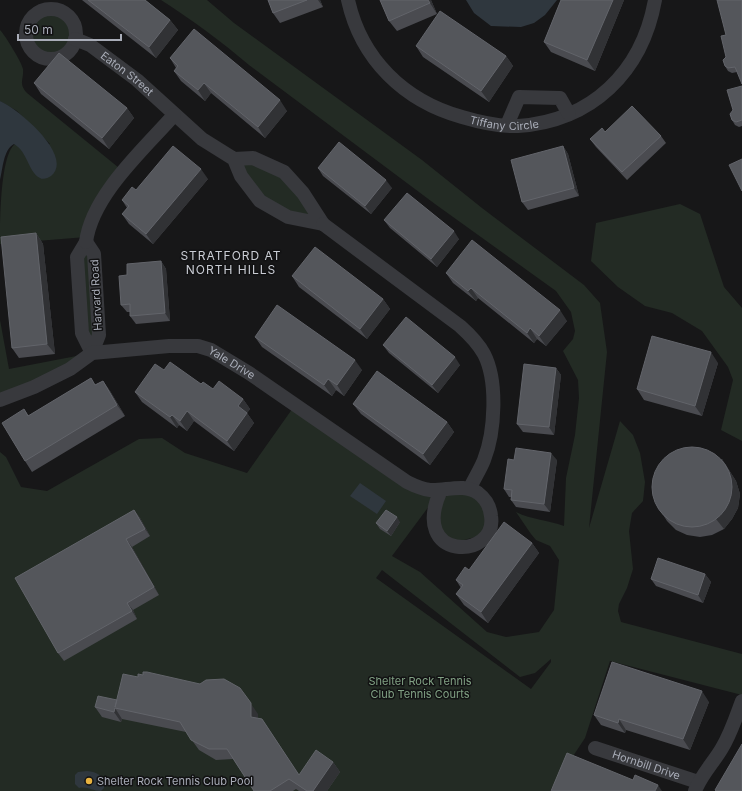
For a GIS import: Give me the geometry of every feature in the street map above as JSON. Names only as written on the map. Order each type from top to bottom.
[{"type":"street","name":"Tiffany Circle","points":[[348,0],[352,16],[361,39],[381,69],[409,94],[449,113],[483,123],[517,126],[548,122],[569,114],[583,108],[607,91],[622,75],[641,48],[652,17],[655,0]]},
{"type":"street","name":"Eaton Street","points":[[76,39],[90,45],[137,80],[174,115]]},
{"type":"street","points":[[506,125],[519,97],[560,98],[569,114]]},
{"type":"street","points":[[174,115],[195,134],[234,159],[241,176],[260,201],[288,217],[323,224]]},
{"type":"street","name":"Harvard Road","points":[[92,353],[99,335],[94,254],[86,242],[87,231],[97,206],[108,189],[174,115]]},
{"type":"street","points":[[234,159],[253,158],[284,172],[303,192],[323,224],[460,326],[476,342],[484,355],[490,374],[493,400],[488,446],[483,461],[470,488],[486,500],[490,509],[492,518],[487,534],[482,541],[467,548],[448,544],[440,538],[435,531],[432,521],[433,512],[441,490]]},
{"type":"street","name":"Yale Drive","points":[[92,353],[169,346],[198,346],[211,350],[249,373],[407,482],[429,490],[470,488]]},
{"type":"street","points":[[0,400],[34,387],[70,370],[92,353]]},
{"type":"street","points":[[697,787],[722,748],[741,710]]},
{"type":"street","name":"Hornbill Drive","points":[[595,748],[697,787]]},
{"type":"green space","name":"Shelter Rock Tennis Club Tennis Courts","points":[[161,0],[207,0],[234,23],[422,160],[482,208],[584,285],[600,303],[607,352],[589,528],[620,421],[633,435],[640,453],[645,482],[643,501],[632,513],[629,531],[633,569],[627,588],[619,604],[618,611],[621,622],[742,654],[742,695],[610,661],[585,738],[550,791],[0,791],[0,452],[6,457],[21,487],[47,491],[139,439],[162,438],[185,453],[247,473],[295,405],[407,482],[441,490],[392,556],[420,572],[487,632],[506,637],[539,632],[554,610],[559,560],[550,546],[536,540],[516,512],[528,517],[564,526],[566,478],[575,435],[579,398],[578,380],[563,351],[573,339],[575,331],[571,312],[556,291],[435,204],[249,65],[206,31]],"holes":[[[382,570],[520,677],[535,673],[551,659],[551,662],[531,689],[376,578]]]},
{"type":"green space","points":[[51,9],[61,11],[69,16],[74,24],[76,34],[74,44],[69,52],[61,57],[51,59],[41,57],[33,52],[28,44],[26,34],[28,24],[33,16],[41,11]]},
{"type":"green space","points":[[0,30],[6,37],[22,66],[22,84],[24,90],[124,172],[86,237],[0,244],[2,190],[6,161],[10,151],[15,144],[22,148],[50,144],[17,111],[0,101]]},
{"type":"green space","points":[[234,159],[284,172],[323,224],[260,201]]},
{"type":"green space","points":[[680,204],[700,214],[724,287],[742,308],[742,441],[721,430],[733,380],[728,367],[702,331],[672,313],[645,306],[618,287],[591,261],[596,223]]},
{"type":"green space","points":[[86,242],[94,254],[92,353],[77,257]]},
{"type":"green space","points":[[0,320],[9,369],[92,353],[0,400]]},
{"type":"green space","points":[[459,489],[486,500],[487,534],[448,544],[433,512],[438,501]]},
{"type":"shaded area","points":[[466,0],[557,0],[545,15],[534,23],[521,27],[491,26],[474,13]]},
{"type":"shaded area","points":[[0,101],[19,113],[50,145],[56,157],[56,167],[51,176],[43,179],[36,175],[22,152],[14,144],[10,147],[4,160],[0,180]]},
{"type":"shaded area","points":[[360,483],[386,501],[377,514],[350,496]]},
{"type":"shaded area","name":"Shelter Rock Tennis Club Pool","points":[[87,771],[100,775],[104,784],[104,788],[101,791],[79,788],[75,784],[75,775],[78,772]]},
{"type":"building","points":[[88,0],[145,0],[170,20],[149,47]]},
{"type":"building","points":[[268,0],[307,0],[273,13]]},
{"type":"building","points":[[380,0],[428,0],[430,3],[389,21]]},
{"type":"building","points":[[561,0],[613,0],[587,60],[544,42]]},
{"type":"building","points":[[717,0],[742,0],[742,84],[735,67],[728,68],[725,66],[723,60],[726,57],[721,36],[726,35]]},
{"type":"building","points":[[440,11],[506,56],[481,91],[416,46]]},
{"type":"building","points":[[194,29],[280,100],[258,127],[204,83],[198,90],[174,71],[178,66],[170,58]]},
{"type":"building","points":[[59,53],[127,108],[102,138],[34,83]]},
{"type":"building","points":[[742,86],[742,120],[736,122],[732,120],[730,114],[733,110],[727,90]]},
{"type":"building","points":[[632,106],[661,136],[622,172],[590,139],[602,128],[605,132]]},
{"type":"building","points":[[339,142],[386,180],[365,206],[318,168]]},
{"type":"building","points":[[173,146],[201,169],[146,234],[122,214],[129,206],[122,200],[132,187],[136,190]]},
{"type":"building","points":[[563,146],[574,188],[522,202],[511,160]]},
{"type":"building","points":[[742,159],[742,191],[729,165]]},
{"type":"building","points":[[407,193],[454,231],[431,259],[384,220]]},
{"type":"building","points":[[36,233],[47,344],[12,348],[1,237]]},
{"type":"building","points":[[472,240],[560,310],[539,336],[530,328],[527,333],[471,288],[468,291],[446,273]]},
{"type":"building","points":[[315,247],[383,299],[360,329],[292,276]]},
{"type":"building","points":[[161,261],[165,313],[130,316],[130,304],[121,305],[119,276],[127,275],[127,264]]},
{"type":"building","points":[[277,305],[355,360],[337,385],[328,379],[324,385],[255,337]]},
{"type":"building","points":[[406,317],[455,357],[432,385],[383,345]]},
{"type":"building","points":[[652,336],[711,352],[695,406],[637,389]]},
{"type":"building","points":[[170,362],[201,384],[203,382],[213,389],[219,381],[243,399],[238,406],[247,413],[227,441],[187,411],[180,421],[172,415],[170,417],[135,392],[155,364],[164,370]]},
{"type":"building","points":[[524,364],[556,368],[549,427],[517,424]]},
{"type":"building","points":[[377,371],[447,422],[423,454],[353,404]]},
{"type":"building","points":[[91,378],[95,385],[103,381],[117,405],[25,461],[2,423],[24,409],[28,416]]},
{"type":"building","points":[[692,447],[707,450],[720,459],[729,472],[732,487],[729,502],[720,515],[707,524],[692,527],[677,524],[664,515],[655,502],[652,487],[655,472],[664,459],[677,450]]},
{"type":"building","points":[[516,448],[551,453],[544,504],[511,500],[512,490],[504,489],[508,459],[514,460]]},
{"type":"building","points":[[134,510],[145,529],[126,539],[154,587],[127,603],[132,611],[58,653],[15,578]]},
{"type":"building","points":[[386,510],[397,517],[387,531],[376,523]]},
{"type":"building","points":[[504,522],[532,543],[481,612],[456,594],[463,585],[456,580],[465,567],[469,570]]},
{"type":"building","points":[[658,558],[705,574],[698,595],[651,579]]},
{"type":"building","points":[[612,662],[702,691],[683,739],[619,719],[618,723],[594,715]]},
{"type":"building","points":[[143,672],[147,672],[200,684],[206,680],[224,679],[240,688],[251,703],[251,717],[262,719],[299,775],[316,750],[333,762],[313,791],[307,791],[289,779],[270,791],[254,791],[227,749],[209,749],[191,740],[180,722],[115,708],[114,712],[95,707],[98,696],[117,700],[123,674],[138,677],[138,674],[143,675]]},
{"type":"building","points":[[742,744],[742,791],[716,791],[715,790]]},
{"type":"building","points":[[567,753],[633,780],[635,775],[658,785],[655,791],[551,791]]},
{"type":"place","name":"Shelter Rock Tennis Club Pool","points":[[89,781]]},
{"type":"district","name":"STRATFORD AT NORTH HILLS","points":[[231,263]]}]
